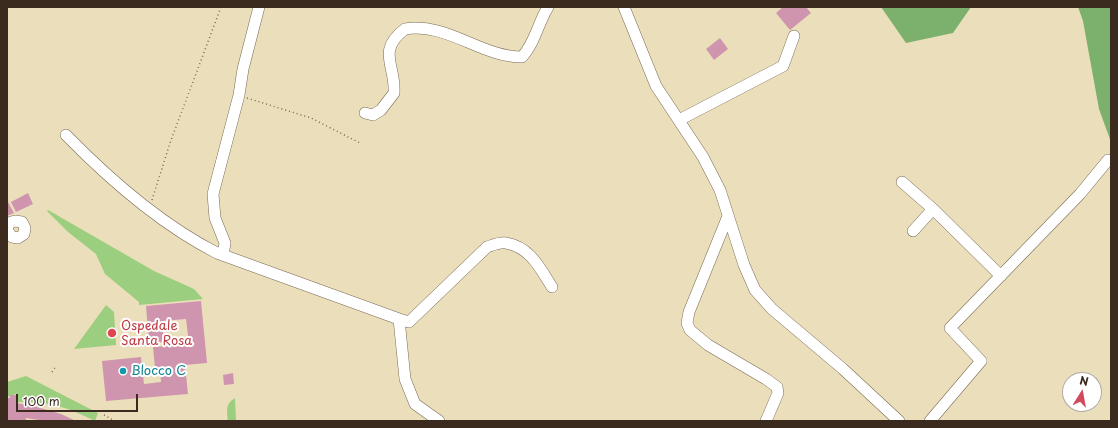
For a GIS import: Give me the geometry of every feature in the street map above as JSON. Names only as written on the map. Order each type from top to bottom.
[{"type":"street","points":[[223,255],[225,243],[215,218],[213,194],[239,96],[243,69],[259,7]]},
{"type":"street","points":[[365,113],[373,115],[381,110],[394,93],[388,51],[392,41],[405,29],[430,28],[484,48],[514,57],[522,57],[529,49],[541,18],[548,7]]},
{"type":"street","points":[[624,7],[656,86],[703,157],[720,190],[744,266],[759,295],[772,310],[843,368],[899,421]]},
{"type":"street","points":[[679,120],[783,66],[794,36]]},
{"type":"street","points":[[66,135],[103,173],[149,209],[195,242],[223,255],[399,319],[409,322],[487,247],[504,242],[525,249],[540,268],[552,287]]},
{"type":"street","points":[[930,421],[981,361],[950,328],[1075,199],[1108,160]]},
{"type":"street","points":[[902,182],[933,209],[1001,276]]},
{"type":"street","points":[[913,231],[933,209]]},
{"type":"street","points":[[728,216],[689,312],[686,323],[690,330],[708,345],[777,387],[778,392],[766,421]]},
{"type":"street","points":[[399,319],[405,379],[415,404],[439,421]]},
{"type":"path","points":[[149,209],[170,143],[220,7]]},
{"type":"path","points":[[239,96],[311,118],[360,142]]},
{"type":"path","points":[[52,372],[56,366]]},
{"type":"path","points":[[104,415],[115,421]]},
{"type":"green space","points":[[881,7],[971,7],[953,33],[906,43]]},
{"type":"green space","points":[[1078,7],[1111,7],[1111,142],[1099,109],[1083,21]]},
{"type":"green space","points":[[48,210],[154,271],[194,289],[203,299],[139,305],[139,302],[105,274],[96,254],[68,232],[47,211]]},
{"type":"green space","points":[[106,305],[114,312],[116,345],[74,349]]},
{"type":"green space","points":[[26,376],[98,413],[95,421],[76,412],[58,406],[17,402],[16,394],[7,397],[7,382]]},
{"type":"green space","points":[[235,398],[236,421],[228,421],[228,405]]},
{"type":"building","points":[[783,7],[806,7],[811,13],[790,30],[776,13]]},
{"type":"building","points":[[720,38],[728,49],[714,60],[706,49]]},
{"type":"building","points":[[28,193],[33,204],[16,212],[11,202]]},
{"type":"building","points":[[8,202],[14,213],[7,216],[7,203]]},
{"type":"building","points":[[201,301],[207,363],[185,365],[188,394],[106,401],[102,361],[141,357],[144,384],[161,382],[160,368],[155,368],[153,347],[189,344],[186,319],[162,321],[164,342],[149,343],[146,306]]},
{"type":"building","points":[[233,373],[234,384],[224,385],[223,375]]},
{"type":"building","points":[[10,395],[16,395],[16,403],[30,405],[61,414],[76,421],[44,421],[26,418],[26,421],[7,421],[7,398],[10,398]]},
{"type":"place","name":"Ospedale Santa Rosa","points":[[112,333]]},
{"type":"place","name":"Blocco C","points":[[123,371]]}]
